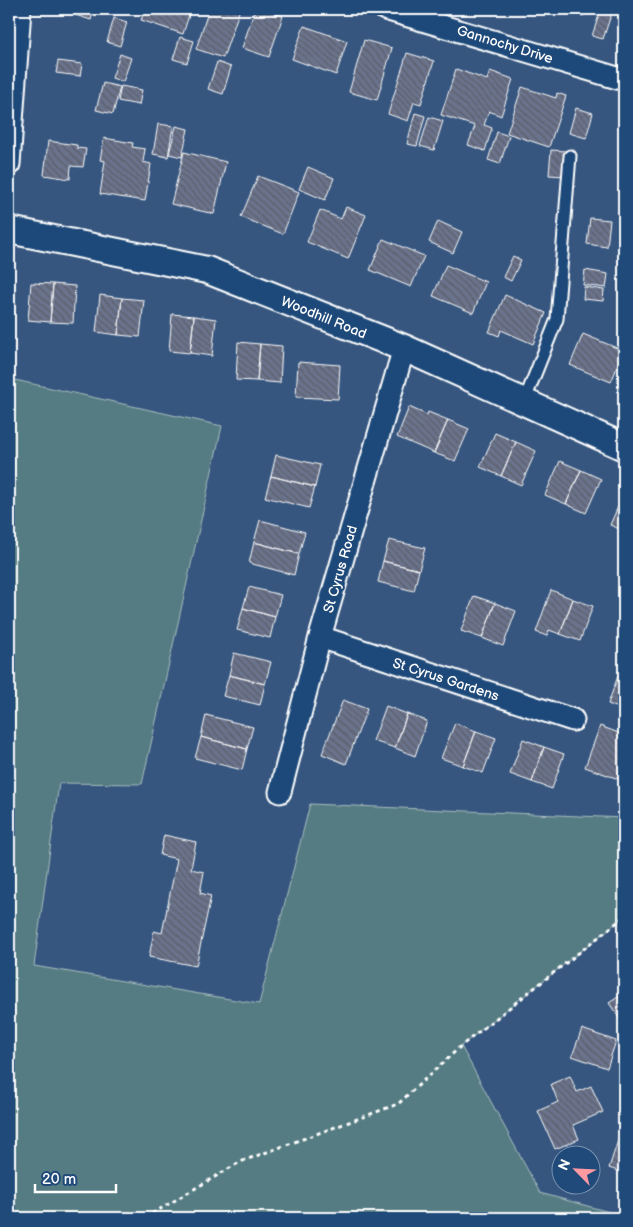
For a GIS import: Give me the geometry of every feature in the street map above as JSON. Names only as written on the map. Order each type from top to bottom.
[{"type":"street","points":[[9,164],[20,9]]},
{"type":"street","name":"Gannochy Drive","points":[[385,9],[624,80]]},
{"type":"street","name":"Woodhill Road","points":[[9,230],[207,270],[404,348],[624,447]]},
{"type":"street","name":"St Cyrus Road","points":[[280,792],[320,637],[404,348]]},
{"type":"street","name":"St Cyrus Gardens","points":[[320,637],[573,720]]},
{"type":"lane","points":[[524,402],[557,320],[570,156]]},
{"type":"path","points":[[145,1218],[240,1162],[398,1104],[461,1046],[624,917]]},
{"type":"green space","points":[[15,380],[222,426],[142,784],[59,783],[34,966],[259,1004],[310,804],[624,818],[624,917],[461,1046],[540,1193],[624,1216],[624,1218],[9,1218],[9,439]]},
{"type":"building","points":[[70,9],[94,9],[91,20],[69,13]]},
{"type":"building","points":[[145,9],[191,9],[183,34],[141,20]]},
{"type":"building","points":[[209,9],[240,9],[223,58],[196,49]]},
{"type":"building","points":[[255,9],[262,9],[283,16],[269,57],[242,48]]},
{"type":"building","points":[[561,9],[586,9],[583,16]]},
{"type":"building","points":[[601,9],[613,9],[603,39],[592,36]]},
{"type":"building","points":[[114,18],[127,22],[120,46],[107,42]]},
{"type":"building","points":[[304,26],[347,41],[336,75],[292,59]]},
{"type":"building","points":[[180,37],[194,41],[187,63],[173,59]]},
{"type":"building","points":[[364,40],[392,48],[377,100],[349,92]]},
{"type":"building","points":[[407,53],[434,61],[421,104],[414,102],[408,121],[388,114]]},
{"type":"building","points":[[120,54],[131,58],[123,82],[112,78]]},
{"type":"building","points":[[58,61],[82,64],[80,76],[56,73]]},
{"type":"building","points":[[217,62],[231,67],[223,94],[208,89]]},
{"type":"building","points":[[456,69],[487,80],[490,71],[513,79],[501,116],[489,111],[484,125],[492,128],[485,151],[468,145],[475,126],[441,115]]},
{"type":"building","points":[[103,83],[120,87],[113,114],[96,110]]},
{"type":"building","points":[[121,86],[142,90],[139,105],[118,101]]},
{"type":"building","points":[[522,87],[556,98],[557,93],[566,96],[549,147],[507,133]]},
{"type":"building","points":[[576,108],[593,113],[586,138],[569,133]]},
{"type":"building","points":[[415,113],[425,116],[417,146],[407,144]]},
{"type":"building","points":[[429,117],[443,121],[434,150],[420,146]]},
{"type":"building","points":[[158,124],[173,126],[168,157],[153,154]]},
{"type":"building","points":[[176,126],[188,129],[182,157],[169,154]]},
{"type":"building","points":[[497,132],[509,136],[500,164],[488,160]]},
{"type":"building","points":[[104,138],[133,143],[132,147],[145,149],[143,162],[151,164],[145,201],[100,194],[105,161],[100,160]]},
{"type":"building","points":[[48,141],[77,145],[77,148],[86,149],[83,167],[71,166],[70,179],[44,175]]},
{"type":"building","points":[[551,150],[566,151],[565,176],[549,175]]},
{"type":"building","points":[[184,152],[226,162],[214,214],[171,204]]},
{"type":"building","points":[[308,167],[334,178],[325,200],[299,189]]},
{"type":"building","points":[[258,176],[299,192],[283,234],[241,217]]},
{"type":"building","points":[[346,207],[366,215],[348,259],[307,242],[320,210],[341,219]]},
{"type":"building","points":[[590,218],[610,220],[607,247],[587,244]]},
{"type":"building","points":[[438,221],[462,232],[453,253],[429,242]]},
{"type":"building","points":[[383,239],[424,256],[411,287],[370,270]]},
{"type":"building","points":[[513,256],[521,260],[511,281],[503,277]]},
{"type":"building","points":[[446,265],[486,282],[473,313],[433,296]]},
{"type":"building","points":[[585,270],[608,274],[606,288],[583,285]]},
{"type":"building","points":[[31,283],[53,284],[50,322],[28,320]]},
{"type":"building","points":[[53,284],[75,286],[73,323],[50,322]]},
{"type":"building","points":[[584,287],[604,290],[603,301],[583,299]]},
{"type":"building","points":[[100,295],[122,298],[118,335],[96,332]]},
{"type":"building","points":[[505,295],[546,313],[533,344],[501,330],[499,336],[489,332]]},
{"type":"building","points":[[122,298],[144,300],[140,337],[118,335]]},
{"type":"building","points":[[172,314],[194,316],[190,353],[169,351]]},
{"type":"building","points":[[194,316],[216,319],[212,356],[190,353]]},
{"type":"building","points":[[583,334],[624,351],[611,382],[570,365]]},
{"type":"building","points":[[238,342],[260,344],[257,381],[236,380]]},
{"type":"building","points":[[260,344],[282,346],[280,383],[257,381]]},
{"type":"building","points":[[298,362],[340,365],[338,399],[296,397]]},
{"type":"building","points":[[409,407],[427,415],[428,412],[448,420],[434,453],[397,437]]},
{"type":"building","points":[[448,420],[469,429],[455,461],[434,453]]},
{"type":"building","points":[[495,433],[516,442],[501,476],[480,467]]},
{"type":"building","points":[[516,442],[536,451],[521,485],[501,476]]},
{"type":"building","points":[[276,455],[320,465],[315,487],[271,476]]},
{"type":"building","points":[[560,461],[581,470],[566,504],[545,495]]},
{"type":"building","points":[[581,470],[601,479],[586,513],[566,504]]},
{"type":"building","points":[[271,476],[315,487],[309,508],[265,497]]},
{"type":"building","points":[[624,493],[624,531],[610,525]]},
{"type":"building","points":[[260,520],[305,532],[299,554],[254,542]]},
{"type":"building","points":[[389,540],[425,548],[419,570],[383,561]]},
{"type":"building","points":[[254,542],[299,554],[294,575],[249,563]]},
{"type":"building","points":[[383,561],[419,570],[414,591],[378,582]]},
{"type":"building","points":[[249,587],[281,595],[275,617],[243,608]]},
{"type":"building","points":[[551,590],[573,599],[560,634],[549,630],[547,636],[536,632]]},
{"type":"building","points":[[474,596],[495,603],[482,638],[461,631]]},
{"type":"building","points":[[573,599],[593,606],[580,641],[560,634]]},
{"type":"building","points":[[495,603],[516,611],[503,646],[482,638]]},
{"type":"building","points":[[243,608],[275,617],[270,638],[237,630]]},
{"type":"building","points":[[234,653],[271,662],[265,684],[229,675]]},
{"type":"building","points":[[229,675],[265,684],[260,705],[223,696]]},
{"type":"building","points":[[618,676],[624,679],[624,710],[608,704]]},
{"type":"building","points":[[343,700],[367,709],[346,764],[322,754]]},
{"type":"building","points":[[386,706],[407,714],[395,748],[373,741]]},
{"type":"building","points":[[407,714],[427,721],[415,756],[395,748]]},
{"type":"building","points":[[206,715],[253,727],[247,749],[201,737]]},
{"type":"building","points":[[455,723],[476,731],[463,766],[441,758]]},
{"type":"building","points":[[600,726],[624,735],[624,781],[585,767]]},
{"type":"building","points":[[476,731],[496,738],[483,773],[463,766]]},
{"type":"building","points":[[201,737],[247,749],[242,770],[195,758]]},
{"type":"building","points":[[523,739],[544,747],[532,782],[510,774]]},
{"type":"building","points":[[544,747],[564,754],[552,789],[532,782]]},
{"type":"building","points":[[164,835],[196,842],[191,869],[204,872],[200,893],[211,896],[196,966],[149,957],[154,931],[162,933],[177,859],[160,855]]},
{"type":"building","points":[[624,993],[624,1025],[609,1003]]},
{"type":"building","points":[[582,1029],[616,1041],[607,1068],[572,1056]]},
{"type":"building","points":[[570,1076],[577,1092],[591,1086],[603,1112],[573,1125],[579,1139],[567,1144],[553,1144],[538,1111],[558,1102],[551,1084]]},
{"type":"building","points":[[624,1122],[624,1173],[609,1168]]}]
